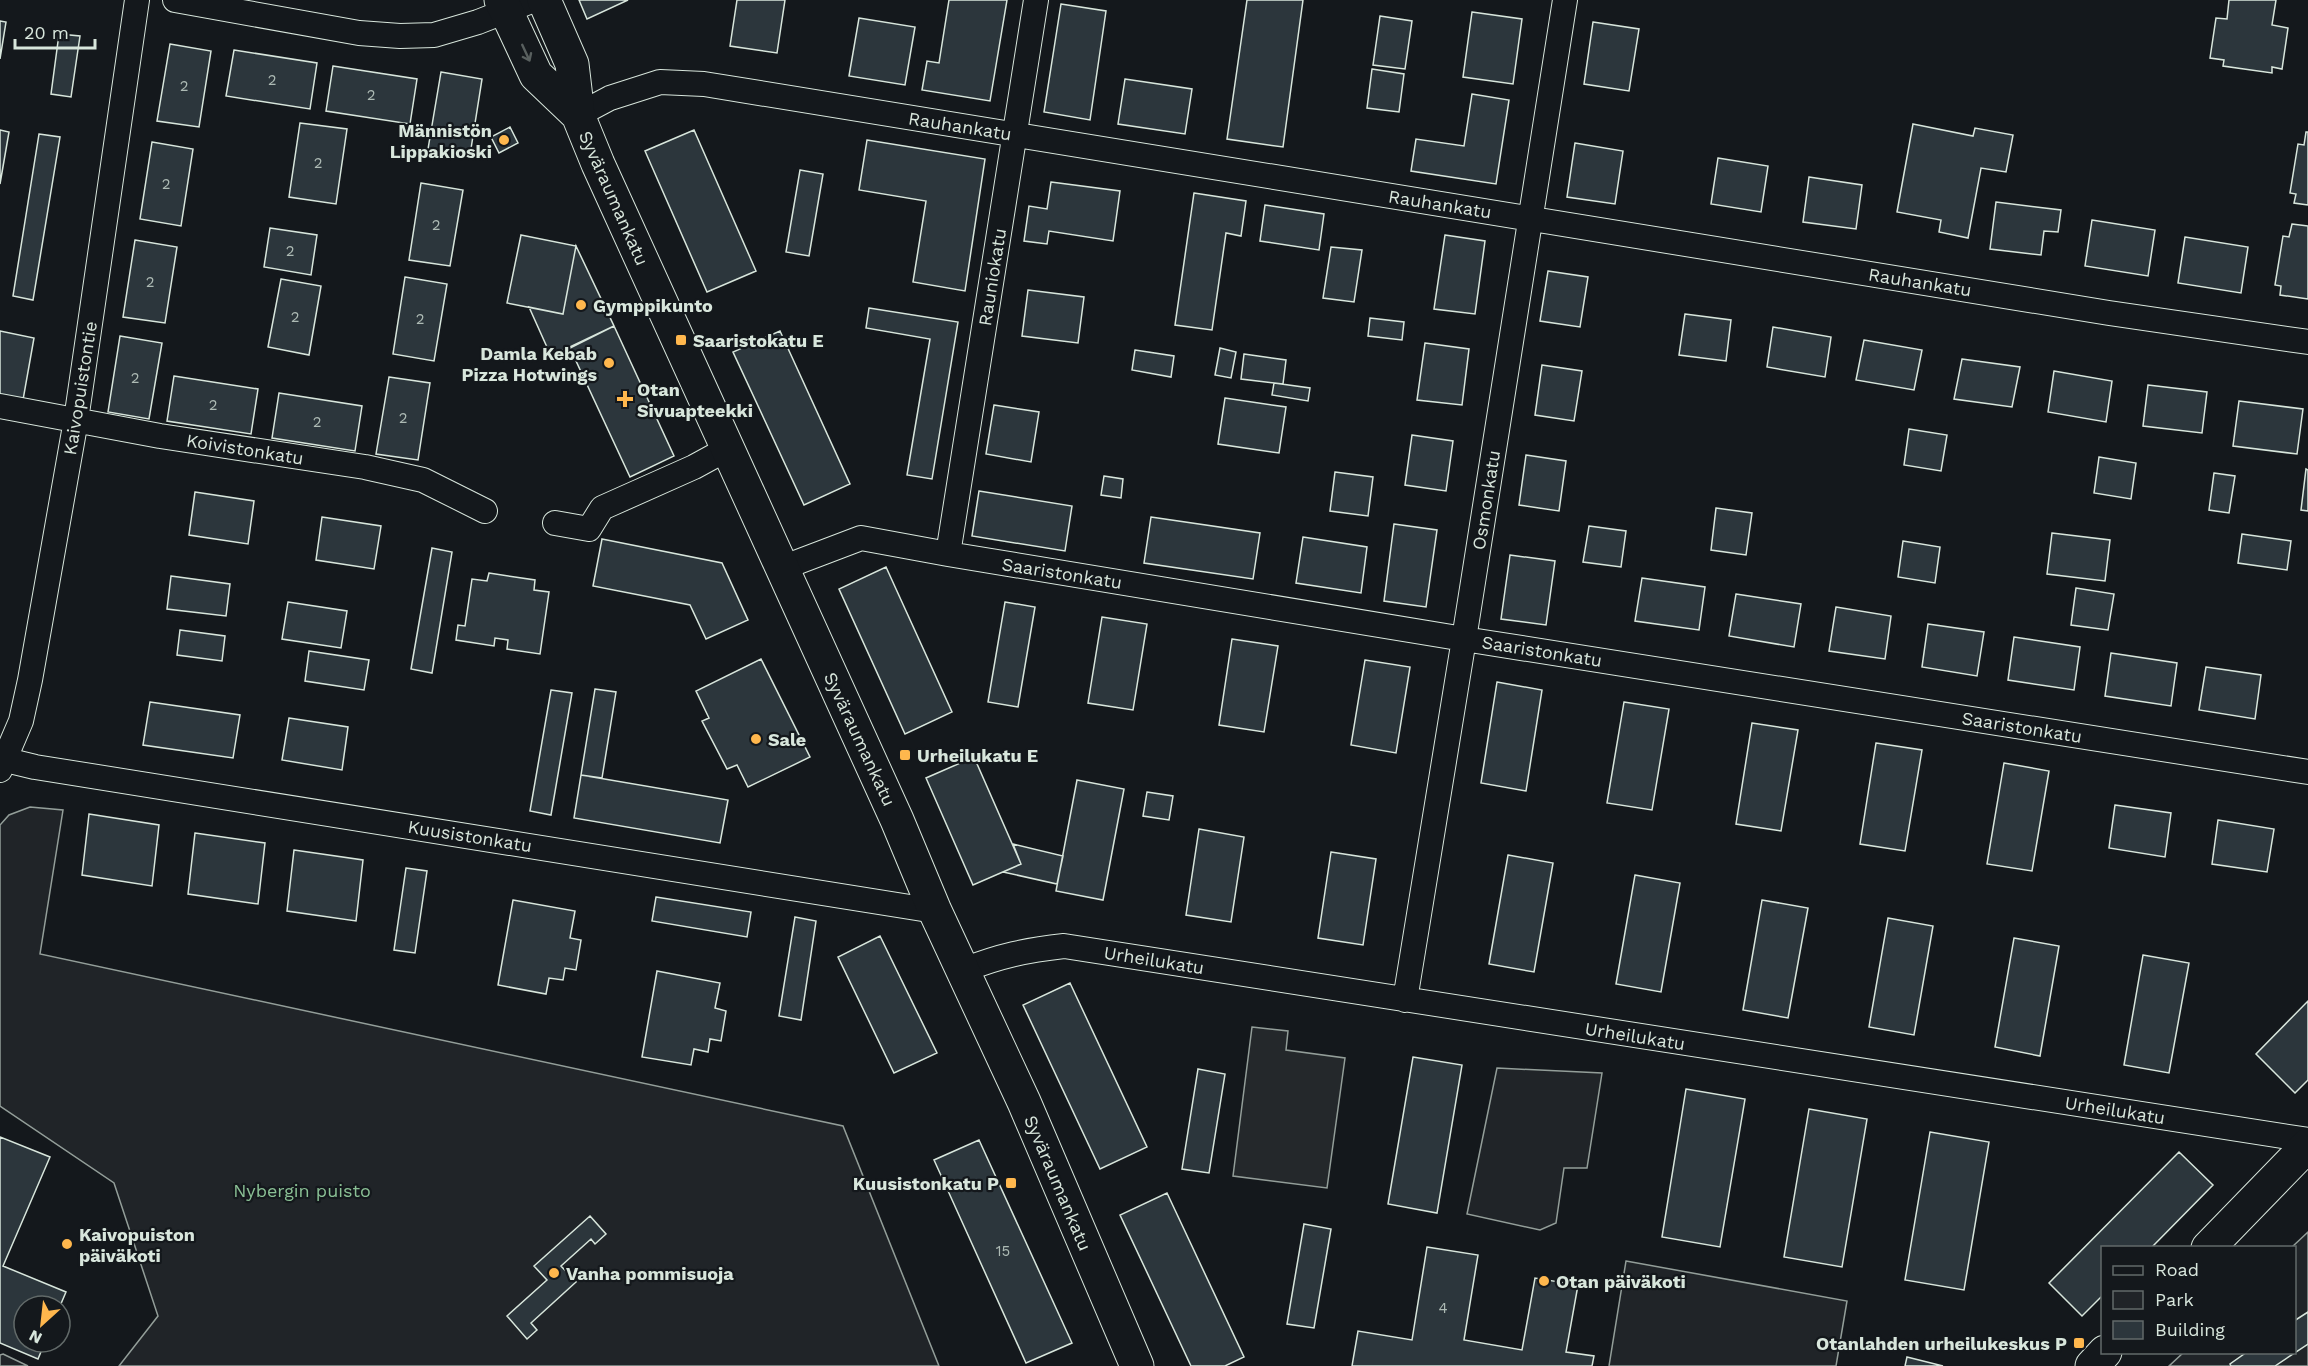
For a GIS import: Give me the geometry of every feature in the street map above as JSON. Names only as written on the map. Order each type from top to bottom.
[{"type":"main road","name":"Syväraumankatu","points":[[544,0],[572,64],[578,115],[727,449],[897,820],[935,911],[1024,1102],[1137,1366]]},
{"type":"main road","name":"Syväraumankatu","points":[[514,4],[536,75],[578,115]]},
{"type":"main road","points":[[2210,1246],[2308,1144]]},
{"type":"main road","points":[[2092,1366],[2104,1354]]},
{"type":"street","name":"Kaivopuistontie","points":[[3,765],[21,721],[30,680],[76,420],[138,0]]},
{"type":"street","points":[[175,0],[359,33],[400,36],[434,35],[514,4]]},
{"type":"street","name":"Rauniokatu","points":[[948,554],[1036,0]]},
{"type":"street","name":"Osmonkatu","points":[[1405,1000],[1565,0]]},
{"type":"street","name":"Rauhankatu","points":[[578,115],[610,98],[660,82],[704,84],[2109,313],[2308,342]]},
{"type":"street","name":"Koivistonkatu","points":[[0,406],[160,436],[365,467],[423,480],[485,511]]},
{"type":"street","points":[[555,523],[589,529],[602,508],[694,467],[727,449]]},
{"type":"street","name":"Saaristonkatu","points":[[782,568],[861,538],[1464,639],[2308,772]]},
{"type":"street","name":"Kuusistonkatu","points":[[3,765],[35,767],[935,911]]},
{"type":"street","name":"Urheilukatu","points":[[964,970],[996,957],[1024,950],[1064,946],[2308,1140]]},
{"type":"green space","name":"Nybergin puisto","points":[[30,807],[63,810],[40,954],[843,1126],[939,1366],[119,1366],[158,1316],[114,1183],[0,1106],[0,825],[9,815]]},
{"type":"green space","points":[[1497,1068],[1602,1073],[1587,1168],[1564,1168],[1556,1223],[1540,1230],[1467,1214]]},
{"type":"green space","points":[[2308,1232],[2308,1366],[2169,1366],[2182,1354],[2296,1354],[2296,1246],[2293,1246]]},
{"type":"green space","points":[[1626,1261],[1847,1301],[1836,1366],[1609,1366]]},
{"type":"green space","points":[[3,1354],[28,1366],[0,1366],[0,1355]]},
{"type":"shaded area","points":[[1252,1027],[1288,1031],[1286,1050],[1345,1058],[1327,1188],[1233,1176]]},
{"type":"building","points":[[579,0],[628,0],[587,19]]},
{"type":"building","points":[[737,0],[785,0],[777,53],[730,46]]},
{"type":"building","points":[[949,0],[1007,0],[990,101],[922,90],[927,61],[939,63]]},
{"type":"building","points":[[1247,0],[1303,0],[1283,147],[1227,139]]},
{"type":"building","points":[[2229,0],[2276,0],[2272,25],[2288,28],[2282,69],[2272,67],[2272,73],[2223,66],[2224,60],[2210,58],[2216,18],[2227,19]]},
{"type":"building","points":[[1061,4],[1106,11],[1090,120],[1044,112]]},
{"type":"building","points":[[1472,12],[1522,19],[1513,84],[1463,77]]},
{"type":"building","points":[[1380,16],[1412,21],[1405,69],[1373,65]]},
{"type":"building","points":[[859,18],[915,27],[905,85],[849,76]]},
{"type":"building","points":[[0,21],[6,22],[0,59]]},
{"type":"building","points":[[1593,22],[1639,29],[1629,91],[1584,84]]},
{"type":"building","points":[[59,34],[80,36],[71,97],[51,94]]},
{"type":"building","points":[[170,44],[211,51],[199,127],[157,121]]},
{"type":"building","points":[[234,50],[317,63],[310,109],[226,96]]},
{"type":"building","points":[[333,66],[417,79],[410,124],[326,111]]},
{"type":"building","points":[[1372,69],[1404,74],[1399,112],[1367,108]]},
{"type":"building","points":[[441,72],[482,79],[470,155],[428,149]]},
{"type":"building","points":[[1125,79],[1192,89],[1185,134],[1118,124]]},
{"type":"building","points":[[1472,94],[1509,100],[1496,184],[1411,171],[1416,139],[1464,146]]},
{"type":"building","points":[[300,123],[347,129],[336,204],[289,197]]},
{"type":"building","points":[[1913,124],[1973,136],[1975,128],[2013,135],[2006,172],[1981,168],[1968,238],[1939,232],[1941,220],[1897,212]]},
{"type":"building","name":"Männistön Lippakioski","points":[[510,127],[518,143],[499,153],[491,137]]},
{"type":"building","points":[[0,130],[9,132],[0,184]]},
{"type":"building","points":[[694,130],[756,271],[707,292],[645,151]]},
{"type":"building","points":[[2306,132],[2308,132],[2308,205],[2294,203],[2296,194],[2290,193],[2298,144],[2304,145]]},
{"type":"building","points":[[39,134],[60,137],[33,300],[13,296]]},
{"type":"building","points":[[867,140],[985,159],[965,291],[913,282],[926,201],[859,190]]},
{"type":"building","points":[[152,142],[193,149],[181,226],[140,219]]},
{"type":"building","points":[[1575,143],[1623,151],[1615,204],[1567,197]]},
{"type":"building","points":[[1718,158],[1768,166],[1761,212],[1711,204]]},
{"type":"building","points":[[800,170],[823,174],[809,256],[786,252]]},
{"type":"building","points":[[1809,177],[1862,185],[1856,229],[1803,222]]},
{"type":"building","points":[[1051,182],[1120,191],[1113,241],[1049,231],[1047,244],[1024,241],[1029,206],[1047,209]]},
{"type":"building","points":[[421,183],[463,190],[450,266],[409,260]]},
{"type":"building","points":[[1194,193],[1246,201],[1241,236],[1226,233],[1212,330],[1175,325]]},
{"type":"building","points":[[1996,202],[2061,210],[2058,232],[2044,231],[2041,255],[1990,249]]},
{"type":"building","points":[[1265,205],[1324,214],[1319,250],[1260,241]]},
{"type":"building","points":[[2092,220],[2155,230],[2148,276],[2085,266]]},
{"type":"building","points":[[2292,224],[2308,226],[2308,299],[2280,295],[2281,286],[2275,285],[2283,236],[2289,237]]},
{"type":"building","points":[[270,228],[317,235],[311,275],[264,267]]},
{"type":"building","points":[[521,235],[576,246],[563,314],[507,303]]},
{"type":"building","points":[[1445,235],[1485,241],[1475,314],[1434,309]]},
{"type":"building","points":[[2185,237],[2248,247],[2241,293],[2178,283]]},
{"type":"building","points":[[135,240],[177,247],[165,323],[123,317]]},
{"type":"building","points":[[576,246],[614,326],[551,356],[529,307],[563,314]]},
{"type":"building","points":[[1331,247],[1362,250],[1354,302],[1323,298]]},
{"type":"building","points":[[1548,271],[1588,277],[1580,327],[1540,321]]},
{"type":"building","points":[[405,277],[447,284],[434,361],[393,354]]},
{"type":"building","points":[[281,279],[321,286],[309,355],[268,347]]},
{"type":"building","points":[[1028,290],[1084,297],[1078,343],[1022,336]]},
{"type":"building","points":[[869,308],[958,322],[932,479],[907,475],[930,339],[866,328]]},
{"type":"building","points":[[1685,314],[1731,320],[1726,361],[1679,355]]},
{"type":"building","points":[[1370,318],[1404,322],[1402,340],[1368,336]]},
{"type":"building","points":[[614,326],[674,456],[630,477],[570,348]]},
{"type":"building","points":[[1773,327],[1831,337],[1825,377],[1767,367]]},
{"type":"building","points":[[0,331],[34,338],[23,400],[0,396]]},
{"type":"building","points":[[780,331],[850,484],[804,505],[733,352]]},
{"type":"building","points":[[120,336],[162,343],[149,419],[108,412]]},
{"type":"building","points":[[1864,340],[1922,350],[1914,390],[1856,380]]},
{"type":"building","points":[[1425,343],[1469,349],[1462,405],[1417,400]]},
{"type":"building","points":[[1220,348],[1236,352],[1231,378],[1215,375]]},
{"type":"building","points":[[1135,350],[1174,356],[1171,377],[1132,370]]},
{"type":"building","points":[[1244,354],[1286,360],[1283,384],[1241,379]]},
{"type":"building","points":[[1962,359],[2020,367],[2012,407],[1954,399]]},
{"type":"building","points":[[1542,365],[1582,371],[1574,421],[1535,415]]},
{"type":"building","points":[[2054,371],[2112,381],[2106,422],[2048,412]]},
{"type":"building","points":[[174,376],[258,389],[251,434],[167,421]]},
{"type":"building","points":[[389,377],[430,383],[418,460],[376,454]]},
{"type":"building","points":[[1274,383],[1310,388],[1308,401],[1272,395]]},
{"type":"building","points":[[2148,385],[2207,392],[2202,433],[2143,426]]},
{"type":"building","points":[[279,393],[362,406],[355,451],[272,438]]},
{"type":"building","points":[[1225,398],[1286,407],[1279,453],[1218,444]]},
{"type":"building","points":[[2239,401],[2303,409],[2297,454],[2233,446]]},
{"type":"building","points":[[994,405],[1039,412],[1031,462],[986,454]]},
{"type":"building","points":[[1909,429],[1947,435],[1941,471],[1904,465]]},
{"type":"building","points":[[1412,435],[1453,441],[1446,491],[1405,485]]},
{"type":"building","points":[[1526,455],[1566,461],[1559,511],[1519,505]]},
{"type":"building","points":[[2099,457],[2136,463],[2131,499],[2094,493]]},
{"type":"building","points":[[2306,469],[2308,470],[2308,511],[2301,510]]},
{"type":"building","points":[[1335,472],[1373,477],[1368,516],[1330,511]]},
{"type":"building","points":[[2214,473],[2235,476],[2229,513],[2209,510]]},
{"type":"building","points":[[1104,476],[1123,479],[1121,498],[1101,495]]},
{"type":"building","points":[[979,491],[1072,506],[1065,551],[972,536]]},
{"type":"building","points":[[195,492],[254,501],[248,544],[189,535]]},
{"type":"building","points":[[1716,508],[1752,513],[1746,555],[1711,550]]},
{"type":"building","points":[[322,517],[381,526],[374,569],[316,560]]},
{"type":"building","points":[[1151,517],[1260,533],[1253,579],[1144,563]]},
{"type":"building","points":[[1394,524],[1437,530],[1426,607],[1384,601]]},
{"type":"building","points":[[1589,526],[1626,531],[1621,567],[1583,562]]},
{"type":"building","points":[[2052,533],[2110,540],[2105,581],[2047,574]]},
{"type":"building","points":[[2242,534],[2291,541],[2287,570],[2238,563]]},
{"type":"building","points":[[1303,537],[1367,547],[1361,593],[1296,583]]},
{"type":"building","points":[[602,539],[722,563],[748,620],[706,639],[690,605],[593,586]]},
{"type":"building","points":[[1903,541],[1940,547],[1935,583],[1898,577]]},
{"type":"building","points":[[432,548],[452,552],[432,673],[411,669]]},
{"type":"building","points":[[1510,555],[1555,561],[1546,625],[1501,619]]},
{"type":"building","points":[[886,567],[952,712],[905,734],[839,589]]},
{"type":"building","points":[[489,573],[535,580],[534,590],[549,592],[540,654],[507,649],[508,640],[495,638],[494,646],[456,640],[458,625],[465,626],[472,579],[487,581]]},
{"type":"building","points":[[171,576],[230,584],[226,616],[167,609]]},
{"type":"building","points":[[1642,578],[1705,587],[1699,630],[1635,621]]},
{"type":"building","points":[[2076,588],[2114,594],[2108,630],[2071,625]]},
{"type":"building","points":[[1736,594],[1801,604],[1794,647],[1729,636]]},
{"type":"building","points":[[288,602],[347,611],[341,648],[282,639]]},
{"type":"building","points":[[1005,602],[1035,607],[1018,707],[988,702]]},
{"type":"building","points":[[1836,607],[1891,616],[1885,659],[1829,651]]},
{"type":"building","points":[[1102,617],[1147,624],[1133,710],[1088,703]]},
{"type":"building","points":[[1928,624],[1984,632],[1977,676],[1922,667]]},
{"type":"building","points":[[180,630],[225,636],[222,661],[177,655]]},
{"type":"building","points":[[2014,637],[2080,647],[2074,690],[2008,680]]},
{"type":"building","points":[[1232,639],[1278,646],[1264,732],[1219,725]]},
{"type":"building","points":[[309,651],[369,660],[364,690],[305,681]]},
{"type":"building","points":[[2111,653],[2177,663],[2171,706],[2105,696]]},
{"type":"building","name":"Sale","points":[[761,659],[810,757],[748,787],[737,765],[727,769],[702,721],[709,718],[696,691]]},
{"type":"building","points":[[1365,660],[1410,667],[1396,753],[1351,745]]},
{"type":"building","points":[[2206,667],[2261,675],[2255,719],[2199,710]]},
{"type":"building","points":[[1497,682],[1542,690],[1526,791],[1481,783]]},
{"type":"building","points":[[595,689],[616,692],[602,778],[581,775]]},
{"type":"building","points":[[551,690],[572,693],[551,815],[530,811]]},
{"type":"building","points":[[150,702],[240,715],[233,758],[143,745]]},
{"type":"building","points":[[1624,702],[1669,709],[1652,810],[1607,803]]},
{"type":"building","points":[[289,718],[348,727],[342,770],[282,760]]},
{"type":"building","points":[[1752,723],[1798,730],[1781,831],[1736,824]]},
{"type":"building","points":[[1876,743],[1922,750],[1905,851],[1860,844]]},
{"type":"building","points":[[974,757],[1021,864],[973,885],[926,778]]},
{"type":"building","points":[[2004,763],[2049,771],[2032,871],[1987,864]]},
{"type":"building","points":[[581,775],[728,800],[720,843],[574,818]]},
{"type":"building","points":[[1077,780],[1124,789],[1103,900],[1056,891]]},
{"type":"building","points":[[1147,792],[1173,796],[1169,820],[1143,816]]},
{"type":"building","points":[[2115,805],[2171,813],[2165,857],[2109,848]]},
{"type":"building","points":[[89,814],[159,825],[152,886],[82,875]]},
{"type":"building","points":[[2218,820],[2274,829],[2267,872],[2212,864]]},
{"type":"building","points":[[1199,829],[1244,837],[1231,922],[1186,915]]},
{"type":"building","points":[[195,833],[265,843],[258,904],[188,894]]},
{"type":"building","points":[[1013,844],[1063,856],[1057,884],[1003,872],[1021,864]]},
{"type":"building","points":[[294,850],[363,860],[356,921],[287,911]]},
{"type":"building","points":[[1331,852],[1376,859],[1363,945],[1318,938]]},
{"type":"building","points":[[1508,855],[1553,863],[1534,972],[1489,964]]},
{"type":"building","points":[[406,868],[427,871],[415,953],[394,950]]},
{"type":"building","points":[[1635,875],[1680,883],[1661,992],[1616,984]]},
{"type":"building","points":[[656,897],[751,912],[747,937],[652,921]]},
{"type":"building","points":[[513,900],[575,911],[570,938],[581,940],[576,970],[565,968],[563,980],[549,978],[546,994],[498,985]]},
{"type":"building","points":[[1762,900],[1808,908],[1788,1018],[1743,1010]]},
{"type":"building","points":[[795,917],[816,921],[801,1020],[779,1016]]},
{"type":"building","points":[[1888,918],[1933,926],[1914,1035],[1869,1027]]},
{"type":"building","points":[[880,936],[937,1053],[894,1073],[838,957]]},
{"type":"building","points":[[2014,938],[2059,946],[2040,1056],[1995,1047]]},
{"type":"building","points":[[2143,955],[2189,963],[2169,1073],[2124,1065]]},
{"type":"building","points":[[657,971],[720,983],[715,1008],[726,1011],[721,1041],[710,1039],[708,1052],[694,1049],[691,1065],[642,1057]]},
{"type":"building","points":[[1070,983],[1147,1147],[1100,1169],[1023,1005]]},
{"type":"building","points":[[2308,1001],[2308,1080],[2295,1093],[2256,1054]]},
{"type":"building","points":[[1413,1057],[1462,1065],[1437,1213],[1388,1204]]},
{"type":"building","points":[[1198,1069],[1225,1074],[1209,1173],[1182,1169]]},
{"type":"building","points":[[1686,1089],[1745,1099],[1720,1247],[1662,1237]]},
{"type":"building","points":[[1809,1109],[1867,1119],[1842,1267],[1784,1257]]},
{"type":"building","points":[[1930,1132],[1989,1142],[1964,1290],[1905,1280]]},
{"type":"building","points":[[0,1137],[50,1157],[3,1266],[66,1292],[65,1294],[12,1294],[12,1348],[0,1343]]},
{"type":"building","points":[[979,1140],[1072,1343],[1026,1363],[934,1160]]},
{"type":"building","points":[[2179,1152],[2213,1185],[2153,1246],[2101,1246],[2101,1297],[2082,1316],[2049,1283]]},
{"type":"building","points":[[1167,1193],[1244,1357],[1225,1366],[1191,1366],[1120,1215]]},
{"type":"building","name":"Vanha pommisuoja","points":[[590,1216],[606,1234],[595,1244],[591,1239],[561,1266],[576,1282],[531,1323],[537,1330],[527,1339],[507,1316],[547,1280],[534,1266]]},
{"type":"building","points":[[1304,1224],[1331,1229],[1314,1328],[1287,1324]]},
{"type":"building","points":[[1427,1247],[1478,1255],[1464,1340],[1522,1350],[1535,1278],[1578,1285],[1566,1352],[1594,1356],[1592,1366],[1352,1366],[1358,1331],[1412,1340]]},
{"type":"building","points":[[2308,1312],[2308,1344],[2296,1352],[2296,1320]]},
{"type":"building","points":[[26,1354],[40,1354],[38,1359]]},
{"type":"building","points":[[2244,1354],[2293,1354],[2275,1366],[2231,1366],[2230,1364]]},
{"type":"building","points":[[1907,1357],[1943,1366],[1905,1366]]},
{"type":"place","name":"Männistön Lippakioski","points":[[504,140]]},
{"type":"place","name":"Gymppikunto","points":[[581,305]]},
{"type":"place","name":"Saaristokatu E","points":[[681,340]]},
{"type":"place","name":"Damla Kebab Pizza Hotwings","points":[[609,363]]},
{"type":"place","name":"Otan Sivuapteekki","points":[[625,399]]},
{"type":"place","name":"Sale","points":[[756,739]]},
{"type":"place","name":"Urheilukatu E","points":[[905,755]]},
{"type":"place","name":"Kuusistonkatu P","points":[[1011,1183]]},
{"type":"place","name":"Kaivopuiston päiväkoti","points":[[67,1244]]},
{"type":"place","name":"Vanha pommisuoja","points":[[554,1273]]},
{"type":"place","name":"Otan päiväkoti","points":[[1544,1281]]},
{"type":"place","name":"Otanlahden urheilukeskus P","points":[[2079,1343]]}]
